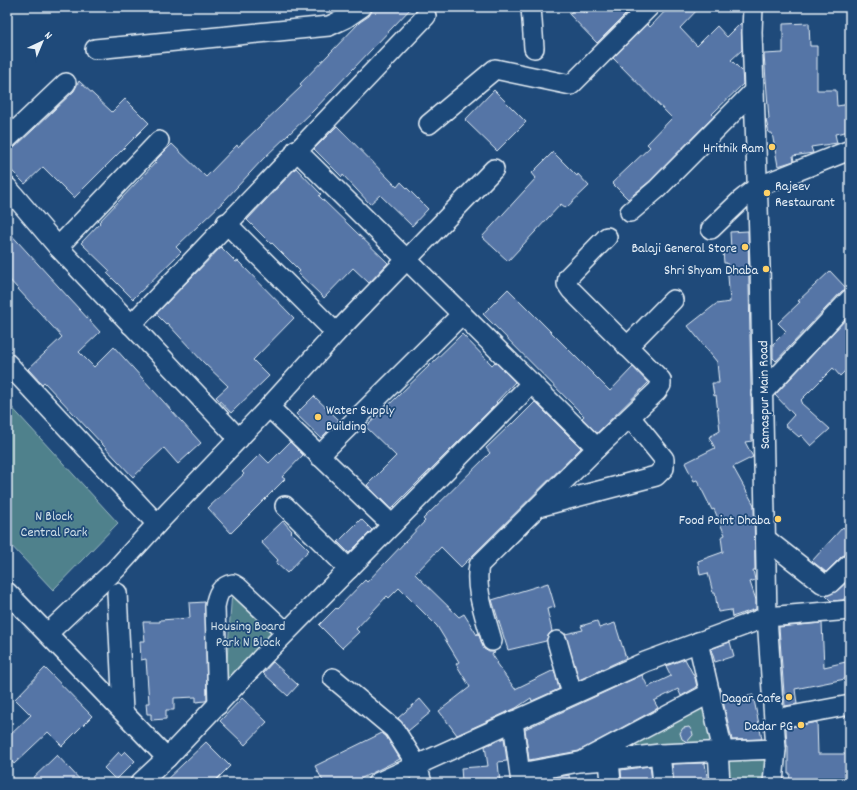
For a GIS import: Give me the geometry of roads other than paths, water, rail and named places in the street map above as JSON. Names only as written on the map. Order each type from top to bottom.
[{"type":"street","points":[[95,49],[329,26],[346,18],[362,7]]},
{"type":"street","points":[[531,7],[534,48]]},
{"type":"street","points":[[429,124],[495,69],[571,85],[649,7]]},
{"type":"street","name":"Samaspur Main Road","points":[[753,7],[752,32],[767,617],[776,749],[773,783]]},
{"type":"street","points":[[131,324],[226,223],[426,16]]},
{"type":"street","points":[[7,139],[66,83]]},
{"type":"street","points":[[630,212],[657,188],[754,91]]},
{"type":"street","points":[[58,247],[159,141]]},
{"type":"street","points":[[296,150],[597,448]]},
{"type":"street","points":[[711,229],[740,200],[757,187],[850,150]]},
{"type":"street","points":[[48,633],[116,569],[269,407],[336,333],[494,169]]},
{"type":"street","points":[[7,187],[58,247],[239,439]]},
{"type":"street","points":[[226,223],[336,333]]},
{"type":"street","points":[[492,641],[479,588],[477,575],[479,565],[661,386],[661,380],[571,290],[567,284],[568,277],[607,237]]},
{"type":"street","points":[[762,393],[850,299]]},
{"type":"street","points":[[627,347],[673,300]]},
{"type":"street","points":[[319,456],[462,314]]},
{"type":"street","points":[[7,363],[157,524]]},
{"type":"street","points":[[140,783],[167,758],[286,632],[532,384]]},
{"type":"street","points":[[269,407],[392,525]]},
{"type":"street","points":[[537,508],[656,476],[664,468],[664,459],[630,417]]},
{"type":"street","points":[[285,506],[349,568]]},
{"type":"street","points":[[766,539],[822,583],[830,583],[850,564]]},
{"type":"street","points":[[218,705],[215,607],[217,597],[222,589],[227,585],[233,584],[238,587],[286,632]]},
{"type":"street","points":[[7,592],[167,758]]},
{"type":"street","points":[[118,593],[122,711]]},
{"type":"street","points":[[377,783],[420,774],[513,720],[645,662],[698,642],[767,617],[850,610]]},
{"type":"street","points":[[557,641],[572,694]]},
{"type":"street","points":[[698,642],[710,693],[720,751],[720,783]]},
{"type":"street","points":[[333,678],[394,729],[420,774]]},
{"type":"street","points":[[579,762],[710,693]]},
{"type":"street","points":[[775,719],[850,705]]},
{"type":"street","points":[[513,720],[520,778],[579,762],[660,754],[776,749]]},
{"type":"street","points":[[660,754],[663,783]]},
{"type":"street","points":[[609,760],[611,783]]},
{"type":"place","name":"Hrithik Ram","points":[[772,147]]},
{"type":"place","name":"Rajeev Restaurant","points":[[767,193]]},
{"type":"place","name":"Balaji General Store","points":[[745,247]]},
{"type":"place","name":"Shri Shyam Dhaba","points":[[766,269]]},
{"type":"place","name":"Water Supply Building","points":[[318,417]]},
{"type":"place","name":"Food Point Dhaba","points":[[778,519]]},
{"type":"place","name":"Dagar Cafe","points":[[789,697]]},
{"type":"place","name":"Dadar PG","points":[[801,725]]},
{"type":"park label","name":"N Block Central Park","points":[[54,524]]},
{"type":"park label","name":"Housing Board Park N Block","points":[[248,634]]}]
